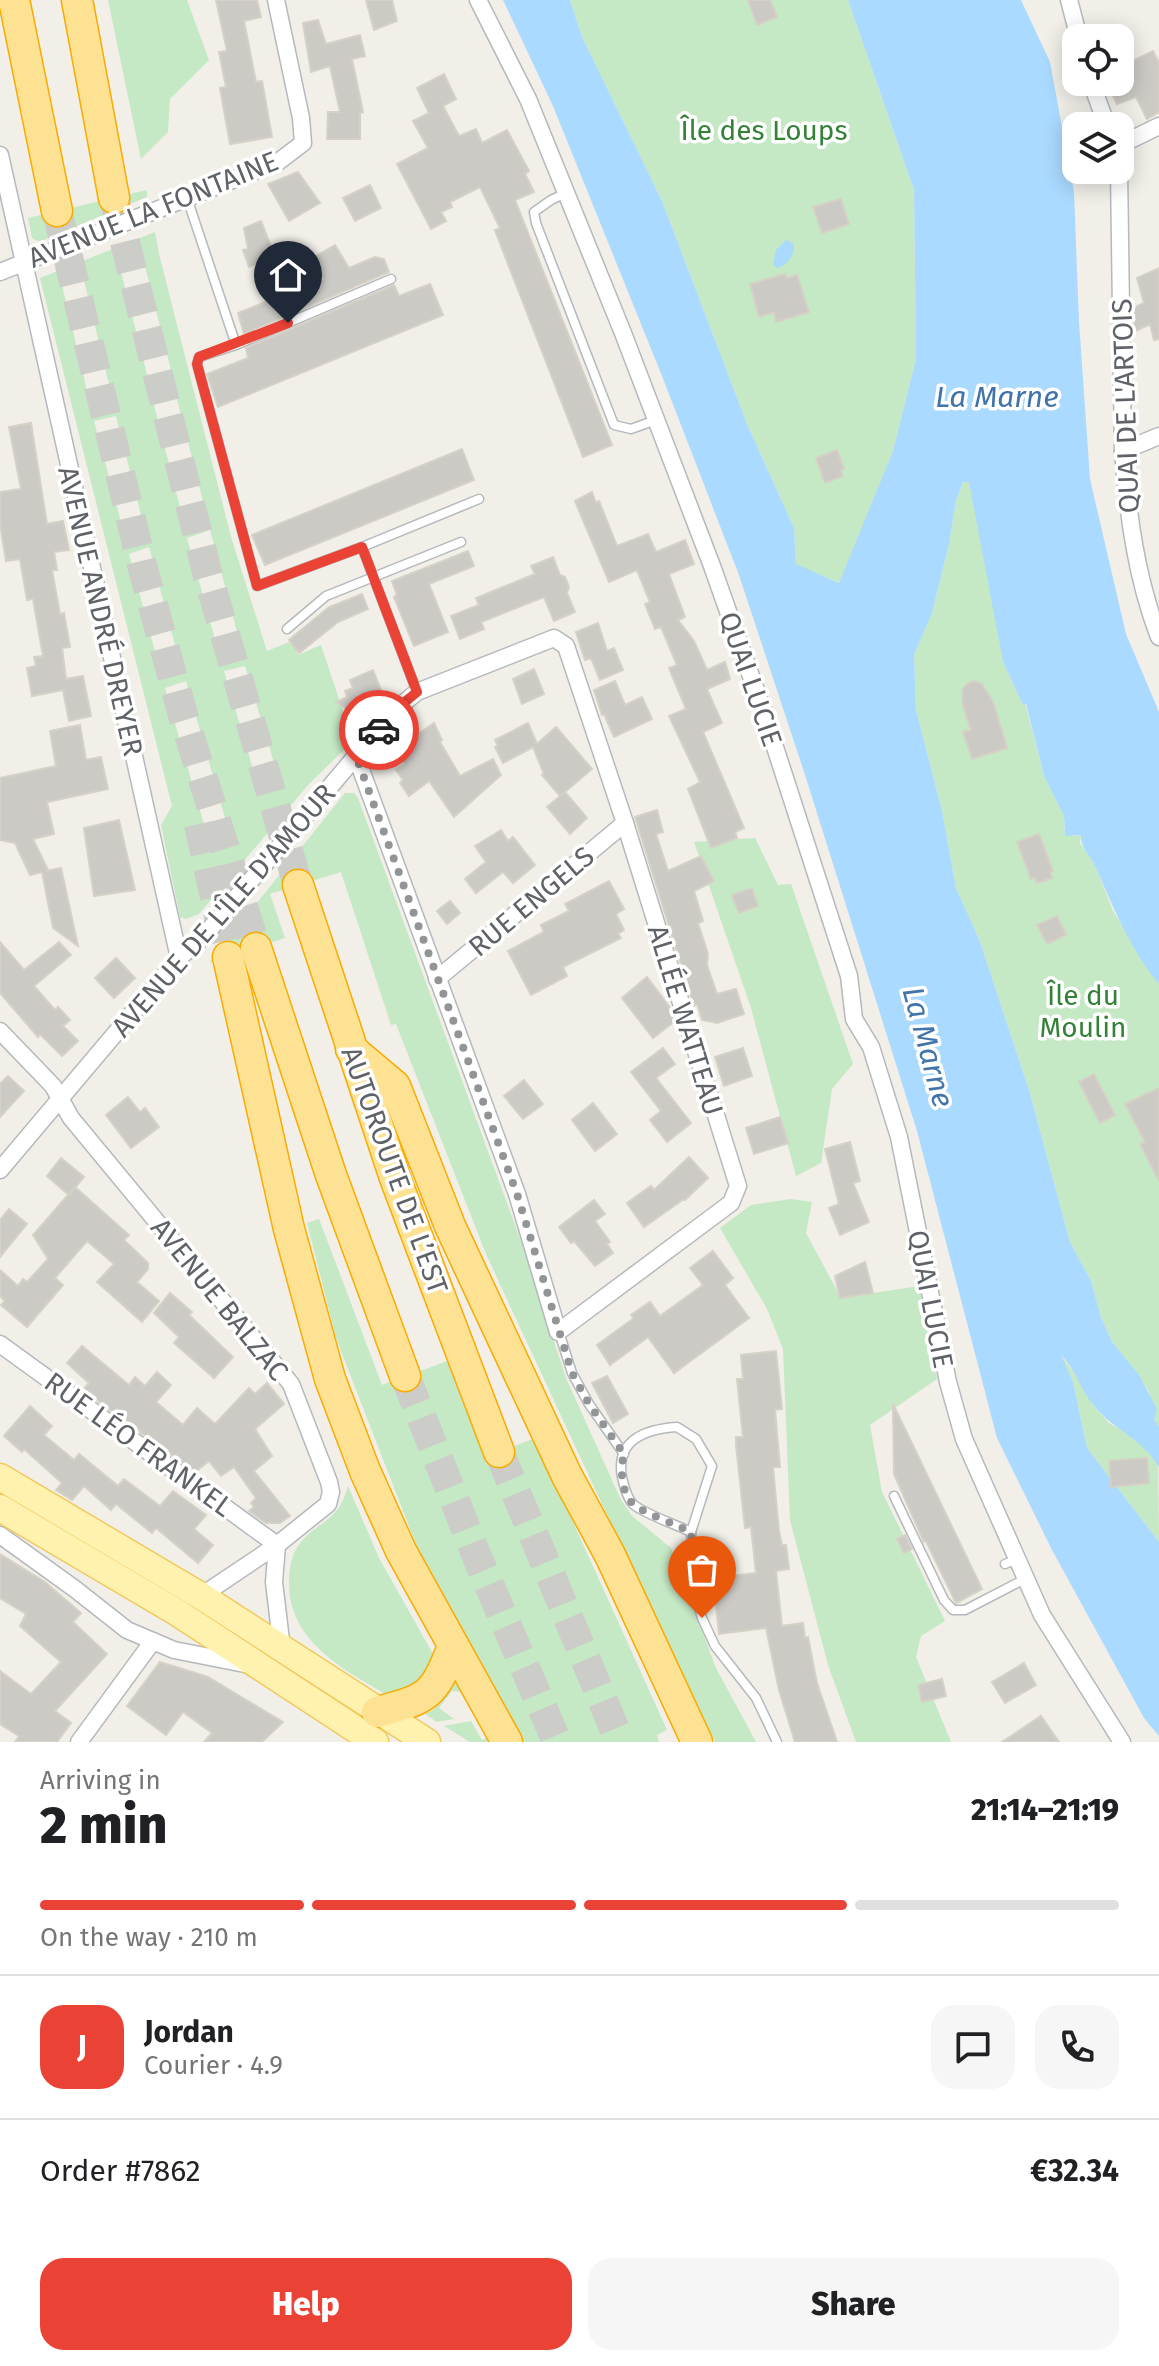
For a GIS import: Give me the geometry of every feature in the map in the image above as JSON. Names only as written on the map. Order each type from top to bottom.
[{"type":"highway","points":[[14,0],[57,211]]},
{"type":"highway","points":[[77,0],[114,198]]},
{"type":"highway","name":"AUTOROUTE DE L’EST","points":[[298,885],[395,1178],[499,1452]]},
{"type":"highway","name":"AUTOROUTE DE L’EST","points":[[256,948],[331,1175],[405,1376]]},
{"type":"highway","points":[[228,957],[289,1229],[330,1379],[365,1471],[401,1551],[507,1742]]},
{"type":"highway","points":[[351,1049],[395,1086],[457,1240],[567,1476],[610,1555],[697,1742]]},
{"type":"highway","points":[[376,1727],[428,1694],[441,1679],[453,1646]]},
{"type":"main road","points":[[0,1477],[201,1596],[282,1649],[376,1727]]},
{"type":"main road","points":[[0,1508],[178,1613],[258,1666],[376,1727],[427,1742]]},
{"type":"street","name":"AVENUE LA FONTAINE","points":[[0,272],[278,162],[303,143],[301,118],[276,0]]},
{"type":"street","name":"QUAI LUCIE","points":[[478,0],[528,99],[566,193],[712,566],[763,710],[849,976],[854,1019],[871,1047],[899,1137],[948,1382],[964,1439],[1011,1561],[1026,1578],[1042,1615],[1122,1742]]},
{"type":"street","points":[[1069,0],[1075,24]]},
{"type":"street","points":[[1134,138],[1159,126]]},
{"type":"street","name":"AVENUE ANDRÉ DREYER","points":[[0,155],[179,958]]},
{"type":"street","name":"QUAI DE L'ARTOIS","points":[[1119,184],[1123,451],[1131,537],[1159,637]]},
{"type":"street","points":[[1123,451],[1159,436]]},
{"type":"street","name":"AVENUE DE L'ÎLE D'AMOUR","points":[[0,1170],[179,958],[203,937],[400,706],[417,692],[554,638]]},
{"type":"street","name":"ALLÉE WATTEAU","points":[[554,638],[566,646],[625,823],[738,1186],[731,1203],[558,1332]]},
{"type":"street","points":[[356,756],[517,1194],[558,1332]]},
{"type":"street","name":"RUE ENGELS","points":[[437,979],[625,823]]},
{"type":"street","name":"AVENUE BALZAC","points":[[0,1031],[53,1086],[71,1118],[291,1384],[306,1417],[331,1492],[328,1504],[277,1545],[201,1596]]},
{"type":"street","name":"RUE LÉO FRANKEL","points":[[0,1344],[277,1545]]},
{"type":"street","points":[[0,1535],[127,1630],[174,1650],[258,1666]]},
{"type":"street","points":[[277,1545],[274,1582],[282,1649]]},
{"type":"street","points":[[79,1742],[153,1641]]},
{"type":"lane","points":[[566,193],[534,212],[536,223],[614,425],[631,429],[656,420]]},
{"type":"lane","points":[[187,198],[236,345]]},
{"type":"lane","points":[[391,279],[236,345],[199,357],[197,364],[257,586],[479,499]]},
{"type":"lane","points":[[287,629],[326,596],[461,542]]},
{"type":"lane","points":[[362,547],[417,692]]},
{"type":"lane","points":[[558,1332],[577,1384],[624,1454]]},
{"type":"lane","points":[[691,1532],[632,1504],[624,1487],[620,1466],[624,1454],[634,1439],[646,1431],[677,1427],[696,1439],[712,1466],[691,1532],[694,1589],[702,1618],[715,1646],[756,1698],[777,1742]]},
{"type":"lane","points":[[894,1496],[944,1600],[953,1610],[965,1610],[1026,1578]]},
{"type":"green space","points":[[108,0],[187,0],[209,60],[170,99],[168,132],[141,159]]},
{"type":"green space","name":"Île des Loups","points":[[570,0],[848,0],[914,190],[916,359],[893,451],[840,583],[796,565],[794,528],[747,424],[662,201],[582,37]]},
{"type":"green space","points":[[147,190],[147,197],[39,242],[32,238],[28,218]]},
{"type":"green space","points":[[155,232],[231,537],[267,651],[292,641],[298,655],[321,645],[353,741],[308,785],[199,914],[186,919],[180,917],[161,825],[172,806],[40,278]],"holes":[[[145,266],[174,382],[151,390],[121,272]],[[84,280],[112,397],[90,403],[62,285]],[[177,399],[207,517],[184,523],[154,405]],[[116,416],[145,531],[125,537],[94,421]],[[210,530],[242,651],[220,657],[187,538]],[[149,547],[180,664],[160,670],[129,554]],[[245,666],[280,783],[259,789],[224,671]],[[186,681],[233,846],[212,853],[165,688]]]},
{"type":"green space","name":"Île du Moulin","points":[[963,482],[970,482],[972,488],[1003,662],[1023,705],[1025,703],[1044,776],[1064,816],[1064,829],[1074,836],[1081,835],[1080,843],[1095,865],[1113,911],[1159,984],[1159,1427],[1154,1419],[1148,1390],[1112,1342],[1091,1281],[1070,1242],[1029,1090],[979,939],[956,888],[942,811],[916,710],[914,655],[932,613],[956,501]]},
{"type":"green space","points":[[345,793],[354,793],[358,798],[525,1252],[566,1378],[620,1498],[632,1516],[671,1548],[716,1668],[756,1742],[715,1742],[653,1614],[486,1254],[396,1024],[391,1025],[341,872],[270,894],[285,938],[209,963]]},
{"type":"green space","points":[[755,838],[778,885],[791,884],[853,1064],[832,1089],[821,1163],[796,1176],[751,1008],[694,842]]},
{"type":"green space","points":[[791,1199],[812,1202],[806,1233],[841,1298],[919,1286],[937,1379],[870,1425],[882,1492],[945,1621],[921,1636],[916,1657],[951,1742],[856,1742],[828,1665],[790,1520],[783,1349],[767,1309],[720,1228],[751,1205]]},
{"type":"green space","points":[[319,1219],[382,1385],[453,1359],[499,1452],[535,1438],[667,1730],[657,1735],[659,1742],[522,1742],[417,1547],[336,1338],[307,1223]]},
{"type":"green space","points":[[1060,1354],[1092,1404],[1109,1423],[1137,1439],[1158,1464],[1159,1542],[1087,1448],[1073,1382]]},
{"type":"green space","points":[[348,1486],[379,1558],[440,1663],[396,1700],[325,1654],[299,1623],[291,1604],[289,1573],[296,1550],[339,1508]]},
{"type":"green space","points":[[453,1682],[457,1682],[463,1692],[452,1691],[439,1708],[454,1719],[437,1722],[425,1714],[433,1710]]},
{"type":"green space","points":[[471,1721],[482,1740],[488,1737],[491,1742],[470,1742],[444,1726]]},
{"type":"water","name":"La Marne","points":[[503,0],[570,0],[582,37],[662,201],[747,424],[794,528],[796,564],[839,583],[893,451],[916,359],[914,190],[848,0],[1021,0],[1050,62],[1062,127],[1062,184],[1073,184],[1074,192],[1090,479],[1126,634],[1159,712],[1159,984],[1123,928],[1084,848],[1081,835],[1065,836],[1064,816],[1044,776],[1026,704],[1023,705],[1003,662],[969,482],[963,482],[956,501],[932,613],[914,655],[916,710],[942,811],[956,888],[979,939],[1029,1090],[1070,1242],[1091,1281],[1112,1342],[1139,1375],[1157,1409],[1154,1419],[1159,1427],[1159,1467],[1144,1448],[1095,1407],[1061,1355],[1073,1382],[1087,1448],[1159,1542],[1159,1736],[1144,1718],[1052,1550],[997,1438],[917,1131],[739,575],[553,106]]},
{"type":"water","points":[[786,240],[794,244],[793,252],[787,262],[777,268],[773,265],[776,250]]},
{"type":"building","points":[[216,0],[257,0],[261,17],[244,21],[256,82],[262,81],[272,137],[230,144],[220,88],[226,87],[219,52],[227,51]]},
{"type":"building","points":[[366,0],[392,0],[397,21],[374,30]]},
{"type":"building","points":[[748,0],[770,0],[777,17],[757,25]]},
{"type":"building","points":[[318,20],[326,44],[360,35],[365,56],[352,59],[363,112],[360,113],[360,139],[327,139],[328,112],[340,112],[330,66],[311,72],[303,23]]},
{"type":"building","points":[[1153,51],[1159,63],[1159,112],[1147,119],[1136,97],[1117,104],[1113,96],[1134,96],[1134,60]]},
{"type":"building","points":[[444,74],[456,99],[443,106],[459,136],[476,129],[482,143],[507,130],[529,171],[525,174],[534,192],[515,200],[612,445],[583,457],[496,233],[495,230],[500,228],[480,187],[450,202],[452,207],[441,212],[446,221],[431,229],[397,164],[428,148],[413,121],[429,113],[417,88]]},
{"type":"building","points":[[298,172],[320,203],[289,221],[268,184]]},
{"type":"building","points":[[370,185],[381,208],[355,221],[343,198]]},
{"type":"building","points":[[841,199],[849,224],[822,233],[813,207]]},
{"type":"building","points":[[261,221],[275,256],[249,267],[243,250],[248,249],[244,228]]},
{"type":"building","points":[[335,245],[349,268],[375,257],[384,259],[389,272],[244,334],[238,313],[323,279],[311,259]]},
{"type":"building","points":[[1159,268],[1159,339],[1154,340],[1150,324],[1134,332],[1133,308],[1144,303],[1137,278]]},
{"type":"building","points":[[785,274],[787,278],[797,275],[809,312],[776,322],[774,312],[759,317],[750,284]]},
{"type":"building","points":[[430,284],[443,315],[218,407],[207,374],[248,358],[246,348],[394,285],[399,296]]},
{"type":"building","points":[[31,423],[47,524],[63,521],[69,550],[54,552],[57,570],[52,570],[70,647],[62,648],[66,679],[83,676],[91,716],[69,721],[63,690],[32,696],[27,668],[36,666],[34,657],[43,656],[33,599],[27,600],[20,559],[6,561],[0,524],[0,492],[21,489],[9,427]]},
{"type":"building","points":[[462,449],[474,480],[265,565],[252,535]]},
{"type":"building","points":[[837,450],[844,469],[840,470],[843,476],[825,483],[816,458]]},
{"type":"building","points":[[592,492],[596,503],[599,501],[617,546],[648,534],[656,552],[685,540],[694,564],[669,574],[685,617],[678,620],[694,641],[707,670],[725,662],[730,679],[707,689],[722,723],[703,732],[744,828],[735,832],[737,838],[711,848],[688,789],[700,782],[669,716],[686,709],[669,668],[677,665],[661,627],[655,629],[645,604],[650,602],[637,570],[609,582],[575,501]]},
{"type":"building","points":[[468,551],[474,566],[429,584],[448,632],[414,646],[394,597],[397,595],[392,581]]},
{"type":"building","points":[[553,557],[569,587],[567,593],[575,612],[554,621],[544,597],[481,622],[484,629],[460,639],[451,616],[479,605],[476,598],[535,574],[531,566]]},
{"type":"building","points":[[362,594],[368,609],[338,622],[299,653],[289,640],[329,607]]},
{"type":"building","points":[[598,623],[607,651],[614,648],[623,670],[600,680],[591,658],[585,660],[576,632]]},
{"type":"building","points":[[534,669],[544,694],[522,704],[513,679]]},
{"type":"building","points":[[373,670],[381,690],[368,695],[371,704],[363,708],[360,716],[336,702],[347,697],[345,691],[353,688],[350,680]]},
{"type":"building","points":[[615,681],[625,705],[642,697],[652,719],[614,737],[602,715],[594,690]]},
{"type":"building","points":[[974,681],[981,683],[993,702],[1007,748],[972,759],[963,732],[971,730],[962,702],[963,689]]},
{"type":"building","points":[[434,723],[442,740],[440,742],[460,776],[493,759],[501,775],[454,817],[429,781],[409,796],[396,770],[405,764],[395,750]]},
{"type":"building","points":[[528,723],[537,744],[556,727],[592,769],[565,792],[587,818],[570,834],[547,807],[564,793],[560,796],[542,775],[533,747],[503,763],[495,747],[498,746],[495,740]]},
{"type":"building","points":[[80,725],[86,760],[101,757],[108,789],[47,802],[54,834],[33,839],[46,871],[61,868],[78,946],[53,928],[42,872],[30,875],[15,843],[0,840],[0,778],[56,766],[50,731]]},
{"type":"building","points":[[657,810],[663,832],[656,834],[668,871],[701,856],[714,881],[694,891],[703,921],[698,923],[708,954],[707,965],[717,994],[736,989],[744,1014],[717,1023],[702,1020],[697,1004],[694,1006],[635,817]]},
{"type":"building","points":[[119,820],[135,890],[94,896],[84,828]]},
{"type":"building","points":[[501,830],[508,841],[513,837],[535,865],[513,883],[503,872],[476,893],[465,879],[486,862],[475,846]]},
{"type":"building","points":[[1039,834],[1053,871],[1050,872],[1052,878],[1037,883],[1034,877],[1031,879],[1017,842]]},
{"type":"building","points":[[609,881],[624,909],[616,914],[624,930],[618,934],[621,938],[563,967],[567,976],[531,995],[508,951],[544,932],[541,925],[569,911],[565,904]]},
{"type":"building","points":[[752,888],[758,906],[739,913],[732,895]]},
{"type":"building","points":[[450,901],[460,913],[447,924],[437,911]]},
{"type":"building","points":[[1057,916],[1066,935],[1047,944],[1037,925]]},
{"type":"building","points":[[0,942],[24,970],[59,942],[71,955],[34,986],[55,1010],[58,1007],[70,1020],[63,1026],[78,1041],[62,1056],[40,1034],[38,1037],[0,993]]},
{"type":"building","points":[[116,958],[135,978],[114,998],[95,978]]},
{"type":"building","points":[[647,977],[671,1009],[675,1021],[653,1038],[622,998]]},
{"type":"building","points":[[663,1048],[675,1064],[656,1078],[691,1123],[667,1142],[650,1120],[661,1111],[631,1072]]},
{"type":"building","points":[[743,1048],[752,1076],[724,1086],[715,1057]]},
{"type":"building","points":[[1094,1074],[1115,1115],[1100,1123],[1079,1082]]},
{"type":"building","points":[[8,1076],[24,1091],[0,1117],[0,1084]]},
{"type":"building","points":[[524,1080],[543,1104],[523,1119],[504,1096]]},
{"type":"building","points":[[1159,1088],[1159,1181],[1140,1144],[1145,1142],[1125,1104]]},
{"type":"building","points":[[128,1097],[140,1112],[145,1108],[159,1127],[131,1148],[106,1115]]},
{"type":"building","points":[[593,1103],[617,1134],[595,1151],[572,1120]]},
{"type":"building","points":[[780,1117],[788,1143],[754,1154],[746,1128]]},
{"type":"building","points":[[850,1142],[860,1181],[853,1183],[869,1222],[840,1235],[829,1208],[839,1204],[825,1149]]},
{"type":"building","points":[[689,1157],[708,1178],[685,1200],[644,1227],[627,1203],[651,1186],[654,1190]]},
{"type":"building","points":[[61,1158],[84,1177],[69,1195],[47,1176]]},
{"type":"building","points":[[75,1187],[129,1235],[124,1240],[148,1263],[148,1269],[137,1282],[159,1301],[142,1322],[97,1282],[114,1264],[87,1241],[55,1278],[63,1285],[27,1327],[1,1305],[5,1301],[0,1296],[0,1270],[18,1286],[23,1279],[27,1282],[48,1259],[33,1235]]},
{"type":"building","points":[[594,1200],[605,1214],[595,1221],[610,1242],[607,1244],[613,1253],[595,1266],[559,1227]]},
{"type":"building","points":[[9,1209],[27,1224],[0,1257],[0,1220]]},
{"type":"building","points":[[713,1251],[733,1278],[725,1285],[749,1318],[674,1373],[648,1337],[610,1365],[597,1345],[650,1302],[660,1316],[703,1285],[690,1268]]},
{"type":"building","points":[[865,1262],[873,1293],[840,1298],[835,1276]]},
{"type":"building","points":[[170,1293],[233,1357],[214,1378],[174,1343],[179,1337],[154,1313]]},
{"type":"building","points":[[82,1346],[129,1385],[135,1377],[145,1386],[157,1372],[171,1385],[156,1402],[183,1425],[197,1408],[215,1424],[249,1388],[255,1394],[267,1383],[284,1404],[255,1429],[272,1456],[254,1471],[290,1516],[280,1523],[266,1523],[249,1511],[254,1507],[251,1503],[256,1498],[234,1467],[221,1476],[209,1461],[195,1472],[83,1390],[89,1383],[67,1363]]},
{"type":"building","points":[[776,1351],[782,1409],[775,1410],[780,1467],[773,1467],[779,1531],[782,1545],[786,1545],[789,1569],[776,1571],[782,1626],[803,1623],[817,1683],[837,1742],[795,1742],[779,1690],[766,1628],[719,1634],[713,1578],[756,1573],[751,1527],[745,1528],[736,1445],[736,1437],[743,1437],[737,1379],[743,1379],[741,1355]]},
{"type":"building","points":[[607,1376],[628,1414],[613,1423],[592,1383]]},
{"type":"building","points":[[893,1404],[982,1589],[956,1603],[924,1542],[894,1474]]},
{"type":"building","points":[[30,1406],[52,1426],[44,1435],[74,1460],[79,1454],[118,1486],[124,1479],[160,1506],[173,1491],[206,1515],[194,1529],[213,1545],[198,1563],[156,1528],[152,1533],[116,1504],[111,1510],[84,1486],[72,1500],[56,1490],[62,1483],[24,1449],[22,1452],[4,1436]]},
{"type":"building","points":[[1147,1458],[1149,1483],[1111,1487],[1109,1461]]},
{"type":"building","points":[[905,1535],[912,1549],[904,1553],[897,1539]]},
{"type":"building","points":[[0,1554],[45,1582],[81,1613],[73,1622],[107,1654],[55,1711],[71,1723],[57,1742],[15,1742],[19,1736],[0,1724],[0,1671],[31,1694],[61,1662],[20,1626],[26,1614],[0,1598]]},
{"type":"building","points":[[160,1662],[208,1677],[283,1722],[262,1742],[204,1742],[212,1733],[183,1712],[166,1735],[127,1706]]},
{"type":"building","points":[[1024,1663],[1036,1685],[1005,1703],[992,1682]]},
{"type":"building","points":[[942,1679],[946,1696],[922,1702],[918,1685]]},
{"type":"building","points":[[1041,1716],[1059,1742],[1002,1742]]},
{"type":"tunnel","points":[[114,198],[208,576],[298,885]]},
{"type":"tunnel","points":[[57,211],[142,565],[183,715],[256,948]]},
{"type":"tunnel","points":[[199,824],[228,957]]},
{"type":"tunnel","points":[[405,1376],[478,1559],[557,1742]]},
{"type":"tunnel","points":[[499,1452],[620,1742]]},
{"type":"way so far","points":[[379,730],[356,756],[517,1194],[572,1373],[589,1404],[624,1454],[620,1466],[624,1487],[632,1504],[691,1532],[694,1589],[702,1618]]},
{"type":"route","points":[[288,323],[199,357],[197,364],[257,586],[362,547],[417,692],[379,730]]}]
